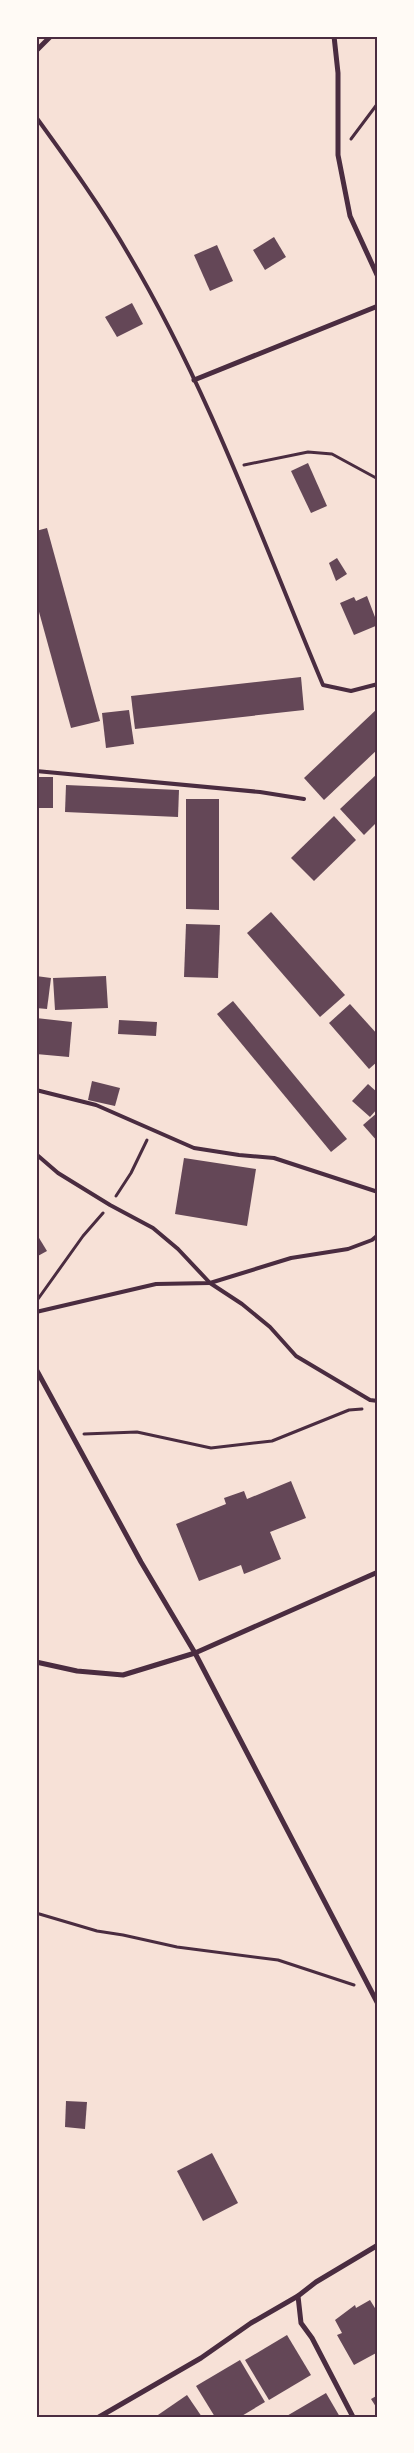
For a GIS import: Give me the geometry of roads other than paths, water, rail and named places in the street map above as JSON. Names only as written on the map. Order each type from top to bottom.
[{"type":"street","points":[[36,51],[51,36]]},
{"type":"street","points":[[334,36],[338,73],[338,155],[350,216],[378,277]]},
{"type":"street","points":[[194,380],[378,306]]},
{"type":"street","points":[[36,1369],[142,1562],[195,1653],[378,2004]]},
{"type":"street","points":[[36,1662],[77,1671],[124,1675],[195,1653],[378,1572]]},
{"type":"street","points":[[99,2417],[201,2358],[251,2323],[298,2296],[316,2282],[378,2245]]},
{"type":"street","points":[[298,2296],[301,2322],[312,2338],[353,2417]]},
{"type":"lane","points":[[36,117],[129,254],[194,380],[233,467],[323,685],[351,691],[378,684]]},
{"type":"lane","points":[[36,771],[260,792],[304,799]]},
{"type":"lane","points":[[36,1090],[96,1105],[153,1128],[194,1148],[274,1158],[378,1192]]},
{"type":"lane","points":[[36,1154],[58,1173],[110,1205],[153,1228],[178,1249],[210,1283],[242,1304],[270,1327],[296,1356],[370,1400],[378,1401]]},
{"type":"lane","points":[[36,1312],[156,1284],[210,1283],[290,1258],[348,1249],[372,1240],[378,1235]]}]
